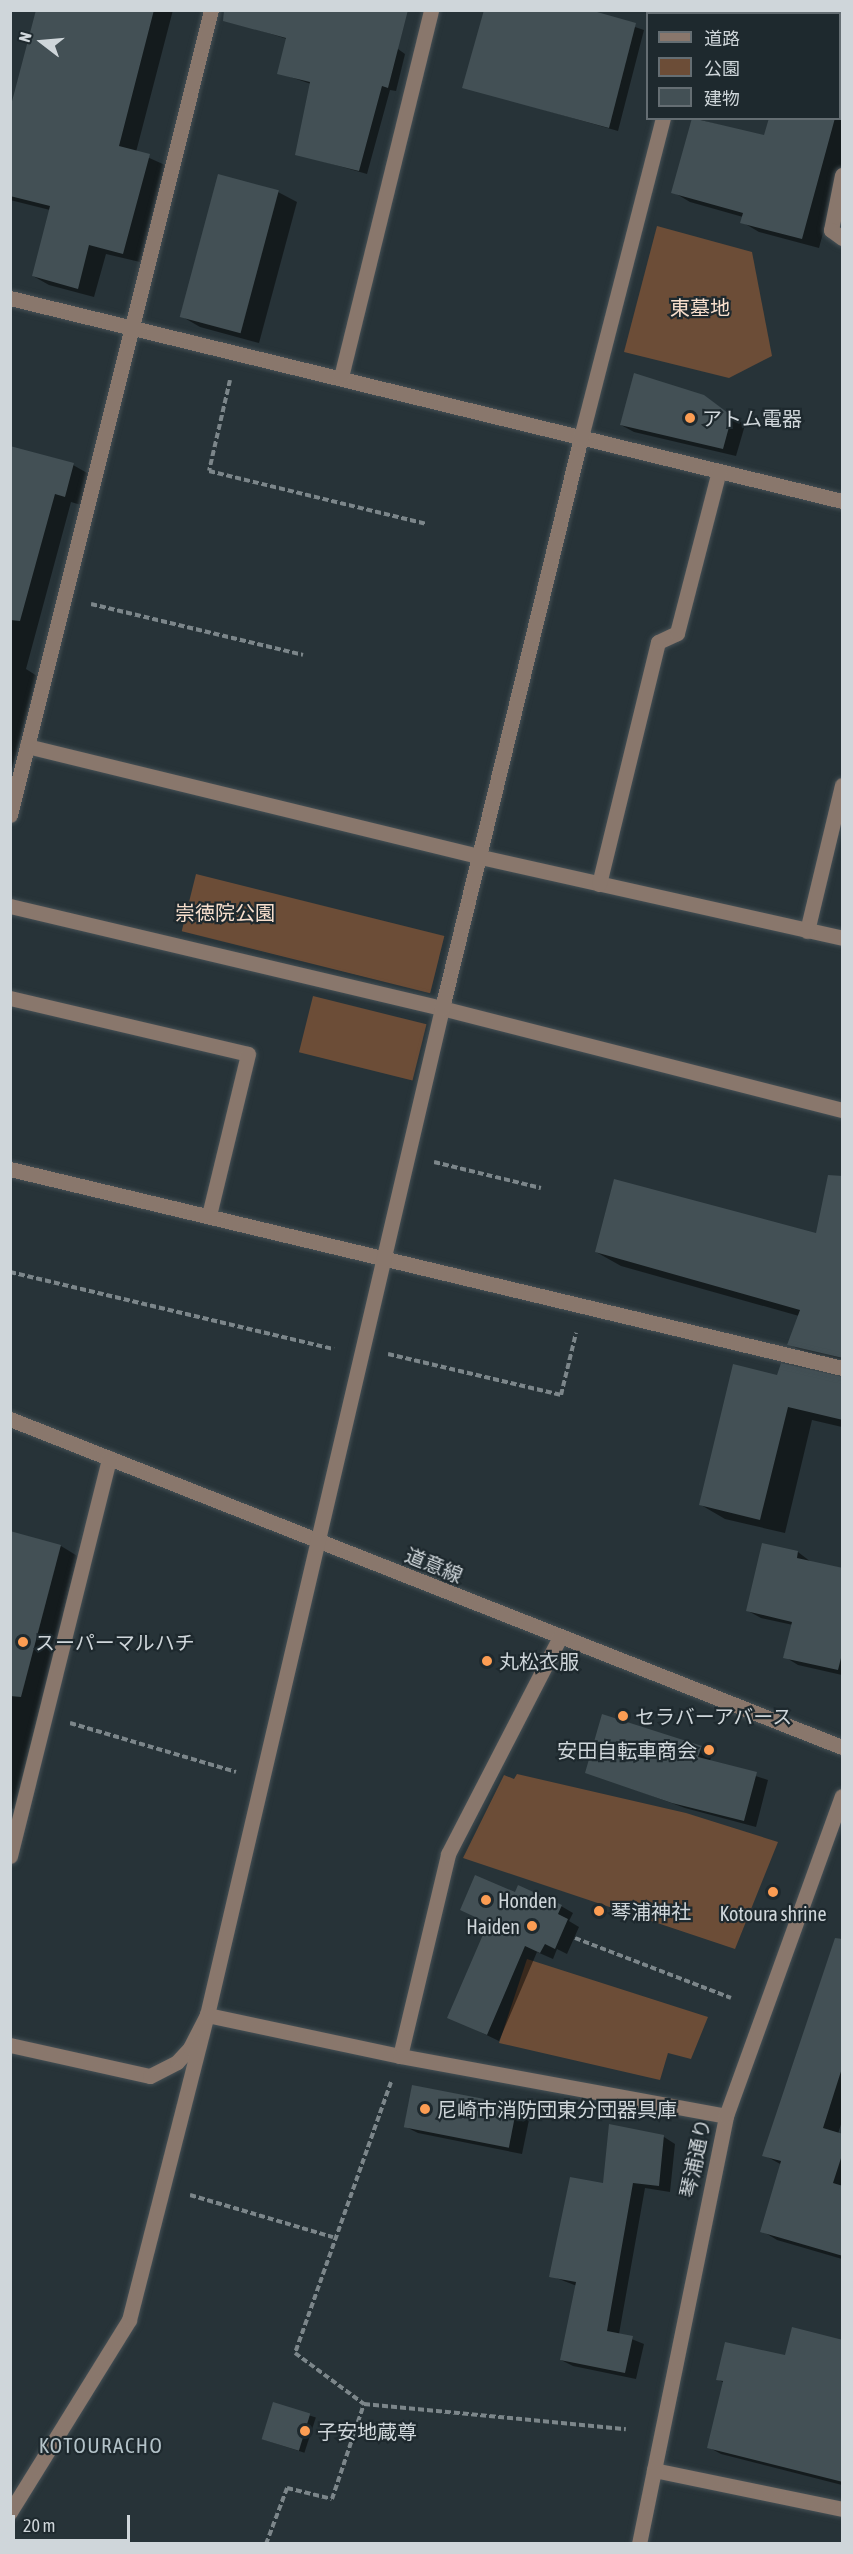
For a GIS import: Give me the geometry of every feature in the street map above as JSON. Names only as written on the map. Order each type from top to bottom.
[{"type":"street","points":[[10,815],[212,10]]},
{"type":"street","points":[[341,377],[431,10]]},
{"type":"street","points":[[10,2512],[129,2320],[207,2015],[442,1008],[481,857],[581,437],[662,120]]},
{"type":"street","points":[[843,175],[831,230],[843,238]]},
{"type":"street","points":[[10,298],[237,351],[843,501]]},
{"type":"street","points":[[599,884],[658,642],[677,633],[719,471]]},
{"type":"street","points":[[27,746],[481,857],[843,939]]},
{"type":"street","points":[[807,931],[843,785]]},
{"type":"street","points":[[10,906],[442,1008],[843,1110]]},
{"type":"street","points":[[10,998],[248,1054],[209,1215]]},
{"type":"street","points":[[10,1169],[843,1368]]},
{"type":"street","name":"道意線","points":[[10,1419],[843,1747]]},
{"type":"street","points":[[10,1856],[109,1458]]},
{"type":"street","points":[[400,2056],[448,1854],[560,1637]]},
{"type":"street","name":"琴浦通り","points":[[639,2544],[726,2116],[843,1796]]},
{"type":"street","points":[[207,2015],[400,2056],[726,2116]]},
{"type":"street","points":[[10,2045],[150,2076],[177,2062],[190,2048],[207,2015]]},
{"type":"street","points":[[654,2470],[843,2509]]},
{"type":"path","points":[[237,351],[209,471],[426,524]]},
{"type":"path","points":[[64,598],[303,655]]},
{"type":"path","points":[[408,1156],[541,1188]]},
{"type":"path","points":[[10,1272],[362,1355],[379,1352],[561,1395],[582,1305]]},
{"type":"path","points":[[45,1716],[262,1780]]},
{"type":"path","points":[[575,1938],[731,1998]]},
{"type":"path","points":[[400,2056],[333,2237],[296,2353],[364,2404],[626,2430]]},
{"type":"path","points":[[162,2186],[333,2237]]},
{"type":"path","points":[[266,2544],[287,2488],[332,2499],[364,2404]]},
{"type":"green space","name":"東墓地","points":[[657,226],[752,252],[772,356],[729,378],[624,352]]},
{"type":"green space","name":"崇徳院公園","points":[[196,874],[444,936],[430,993],[182,931]]},
{"type":"green space","points":[[313,996],[427,1024],[412,1081],[299,1052]]},
{"type":"green space","points":[[517,1774],[686,1813],[778,1842],[735,1949],[463,1858],[504,1775],[514,1779]]},
{"type":"green space","points":[[527,1959],[708,2017],[691,2059],[668,2053],[660,2080],[499,2043]]},
{"type":"building","points":[[36,10],[154,10],[119,146],[150,154],[123,254],[89,245],[78,289],[32,276],[50,206],[10,196],[10,109]]},
{"type":"building","points":[[224,10],[408,10],[388,88],[382,86],[359,171],[295,155],[310,82],[277,74],[286,38],[223,21]]},
{"type":"building","points":[[484,10],[590,10],[636,23],[609,128],[462,88]]},
{"type":"building","points":[[691,120],[700,120],[764,135],[768,120],[834,120],[802,239],[740,223],[743,213],[671,193]]},
{"type":"building","points":[[218,174],[279,190],[241,333],[180,317]]},
{"type":"building","points":[[634,373],[704,395],[732,416],[723,449],[620,425]]},
{"type":"building","points":[[10,446],[74,463],[65,497],[55,494],[20,621],[10,620]]},
{"type":"building","points":[[828,1175],[843,1176],[843,1358],[787,1345],[800,1310],[595,1252],[614,1179],[816,1233]]},
{"type":"building","points":[[781,1363],[843,1377],[843,1420],[788,1407],[760,1520],[699,1505],[733,1364],[777,1375]]},
{"type":"building","name":"スーパーマルハチ","points":[[10,1531],[61,1545],[21,1697],[10,1696]]},
{"type":"building","points":[[762,1543],[798,1551],[797,1558],[843,1568],[843,1650],[838,1670],[783,1658],[792,1622],[746,1611]]},
{"type":"building","points":[[602,1714],[702,1746],[698,1757],[757,1772],[744,1821],[672,1803],[585,1773]]},
{"type":"building","points":[[475,1875],[515,1892],[518,1885],[562,1905],[558,1914],[568,1919],[555,1949],[545,1944],[540,1953],[525,1946],[487,2035],[447,2018],[488,1923],[460,1910]]},
{"type":"building","points":[[835,1938],[843,1939],[843,2065],[823,2128],[843,2134],[843,2152],[833,2183],[843,2186],[843,2256],[760,2232],[781,2161],[762,2156]]},
{"type":"building","points":[[412,2085],[517,2105],[509,2148],[404,2127]]},
{"type":"building","points":[[609,2124],[664,2135],[659,2186],[633,2183],[607,2331],[633,2336],[625,2373],[560,2360],[576,2282],[549,2277],[570,2177],[603,2183]]},
{"type":"building","points":[[792,2327],[843,2340],[843,2482],[707,2448],[723,2381],[716,2380],[725,2342],[785,2355]]},
{"type":"building","points":[[273,2402],[310,2413],[299,2451],[262,2439]]},
{"type":"place","name":"アトム電器","points":[[690,418]]},
{"type":"place","name":"スーパーマルハチ","points":[[23,1642]]},
{"type":"place","name":"丸松衣服","points":[[487,1661]]},
{"type":"place","name":"セラバーアバース","points":[[623,1716]]},
{"type":"place","name":"安田自転車商会","points":[[709,1750]]},
{"type":"place","name":"Kotoura shrine","points":[[773,1892]]},
{"type":"place","name":"Honden","points":[[486,1900]]},
{"type":"place","name":"琴浦神社","points":[[599,1911]]},
{"type":"place","name":"Haiden","points":[[532,1926]]},
{"type":"place","name":"尼崎市消防団東分団器具庫","points":[[425,2109]]},
{"type":"place","name":"子安地蔵尊","points":[[305,2431]]},
{"type":"district","name":"KOTOURACHO","points":[[101,2445]]}]
